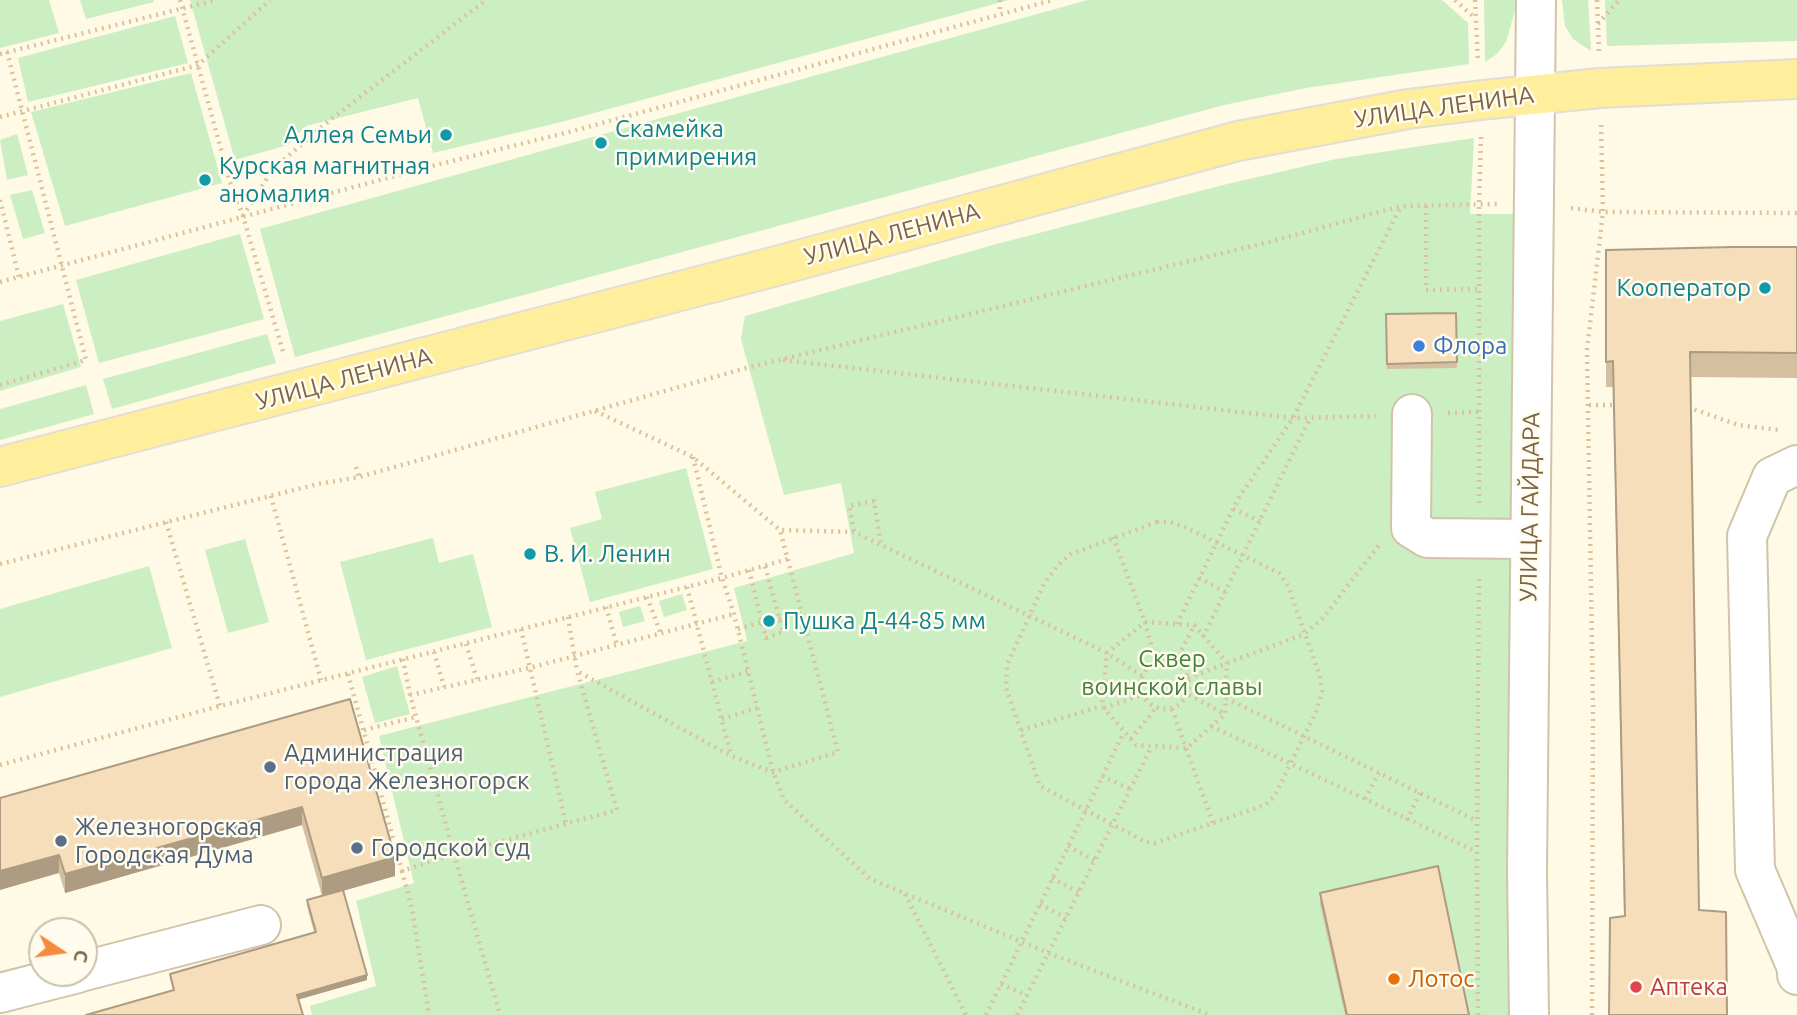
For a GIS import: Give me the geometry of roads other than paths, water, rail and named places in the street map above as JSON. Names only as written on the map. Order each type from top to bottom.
[{"type":"main road","name":"УЛИЦА ЛЕНИНА","points":[[0,467],[743,275],[1238,141],[1408,109],[1536,94],[1600,88],[1797,79]]},
{"type":"street","name":"УЛИЦА ГАЙДАРА","points":[[1529,1015],[1529,539],[1536,0]]},
{"type":"street","points":[[1412,414],[1411,528],[1427,538],[1529,539]]},
{"type":"street","points":[[1791,448],[1772,477],[1747,536],[1755,870],[1789,949],[1797,975]]},
{"type":"street","points":[[98,967],[261,925]]},
{"type":"street","points":[[0,993],[28,986]]},
{"type":"place","name":"Аллея Семьи","points":[[446,135]]},
{"type":"place","name":"Скамейка примирения","points":[[601,143]]},
{"type":"place","name":"Курская магнитная аномалия","points":[[205,180]]},
{"type":"place","name":"Кооператор","points":[[1765,288]]},
{"type":"place","name":"Флора","points":[[1419,346]]},
{"type":"place","name":"В. И. Ленин","points":[[530,554]]},
{"type":"place","name":"Пушка Д-44-85 мм","points":[[769,621]]},
{"type":"place","name":"Администрация города Железногорск","points":[[270,767]]},
{"type":"place","name":"Железногорская Городская Дума","points":[[61,841]]},
{"type":"place","name":"Городской суд","points":[[357,848]]},
{"type":"place","name":"Лотос","points":[[1394,979]]},
{"type":"place","name":"Аптека","points":[[1636,987]]},
{"type":"park label","name":"Сквер воинской славы","points":[[1172,673]]}]
